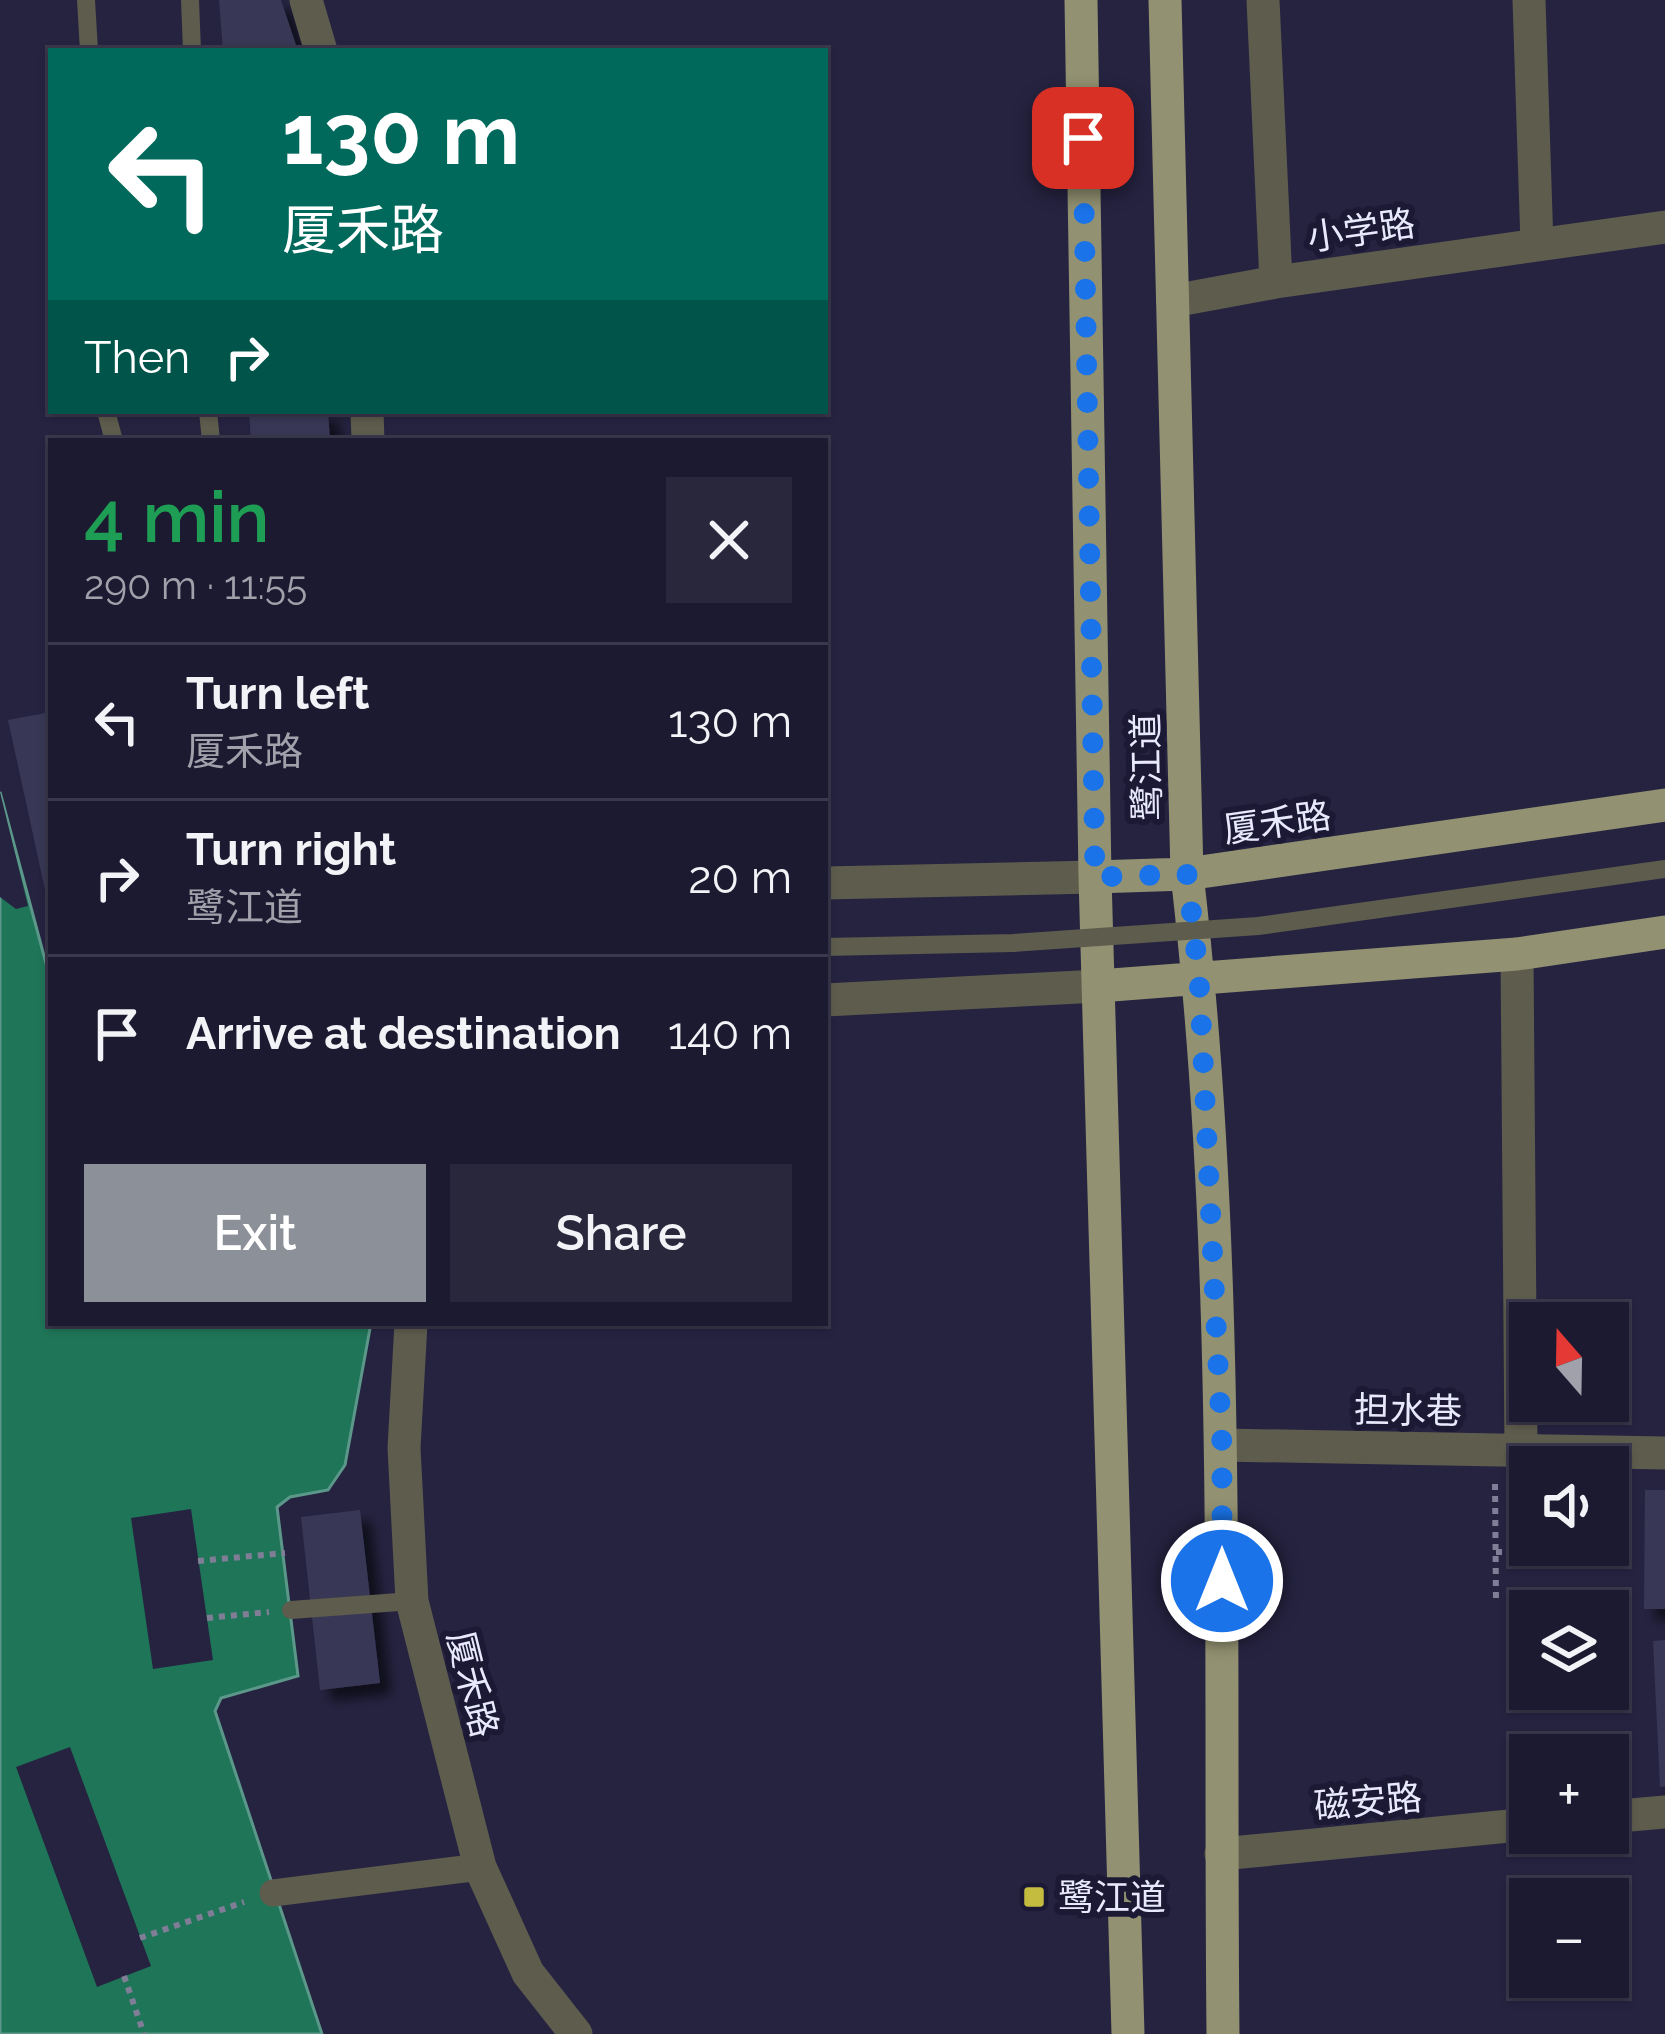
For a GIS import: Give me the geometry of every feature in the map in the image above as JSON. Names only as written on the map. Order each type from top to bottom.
[{"type":"main road","name":"鹭江道","points":[[1081,0],[1095,877],[1128,2034]]},
{"type":"main road","name":"鹭江道","points":[[1165,0],[1187,874],[1199,977],[1222,1445],[1223,2034]]},
{"type":"main road","name":"厦禾路","points":[[1095,877],[1187,874],[1665,806]]},
{"type":"main road","points":[[1099,986],[1517,955],[1665,932]]},
{"type":"street","points":[[306,0],[320,48]]},
{"type":"street","name":"小学路","points":[[1262,0],[1276,282],[1665,227]]},
{"type":"street","points":[[1529,0],[1537,245]]},
{"type":"street","points":[[1173,301],[1276,282]]},
{"type":"street","name":"厦禾路","points":[[828,883],[1095,877]]},
{"type":"street","points":[[1508,1450],[1517,955]]},
{"type":"street","points":[[828,1000],[1099,986]]},
{"type":"street","name":"厦禾路","points":[[410,1326],[404,1448],[412,1600],[480,1868],[527,1973],[576,2034]]},
{"type":"street","name":"担水巷","points":[[1222,1445],[1665,1454]]},
{"type":"street","points":[[1629,1815],[1665,1812]]},
{"type":"street","name":"磁安路","points":[[1221,1854],[1509,1827]]},
{"type":"street","points":[[273,1893],[480,1868]]},
{"type":"lane","points":[[86,0],[89,48]]},
{"type":"lane","points":[[190,0],[192,48]]},
{"type":"lane","points":[[828,946],[1012,943],[1258,926],[1665,869]]},
{"type":"lane","points":[[291,1610],[412,1600]]},
{"type":"path","points":[[1496,1603],[1496,1552],[1508,1450]]},
{"type":"path","points":[[198,1561],[285,1552]]},
{"type":"path","points":[[1496,1552],[1631,1552]]},
{"type":"path","points":[[207,1618],[291,1610]]},
{"type":"path","points":[[140,1938],[273,1893]]},
{"type":"path","points":[[124,1976],[144,2034]]},
{"type":"shaded area","points":[[0,792],[48,971],[48,1326],[370,1326],[345,1465],[328,1490],[290,1497],[277,1507],[298,1676],[221,1698],[215,1711],[322,2034],[0,2034]]},
{"type":"pier","points":[[0,792],[28,906],[16,909],[0,897]]},
{"type":"pier","points":[[191,1509],[213,1660],[153,1669],[131,1518]]},
{"type":"pier","points":[[70,1747],[151,1966],[97,1987],[16,1767]]},
{"type":"building","points":[[219,0],[281,0],[297,48],[223,48]]},
{"type":"building","points":[[249,414],[328,414],[330,438],[251,438]]},
{"type":"building","points":[[48,713],[48,903],[8,720]]},
{"type":"building","points":[[1645,1490],[1665,1490],[1665,1609],[1644,1609]]},
{"type":"building","points":[[360,1510],[380,1683],[320,1690],[301,1517]]},
{"type":"building","points":[[1665,1640],[1665,1786],[1660,1787],[1653,1641]]},
{"type":"place","name":"鹭江道","points":[[1034,1897]]},
{"type":"route","points":[[1083,138],[1095,877],[1187,874],[1199,977],[1222,1445],[1222,1581]]}]
